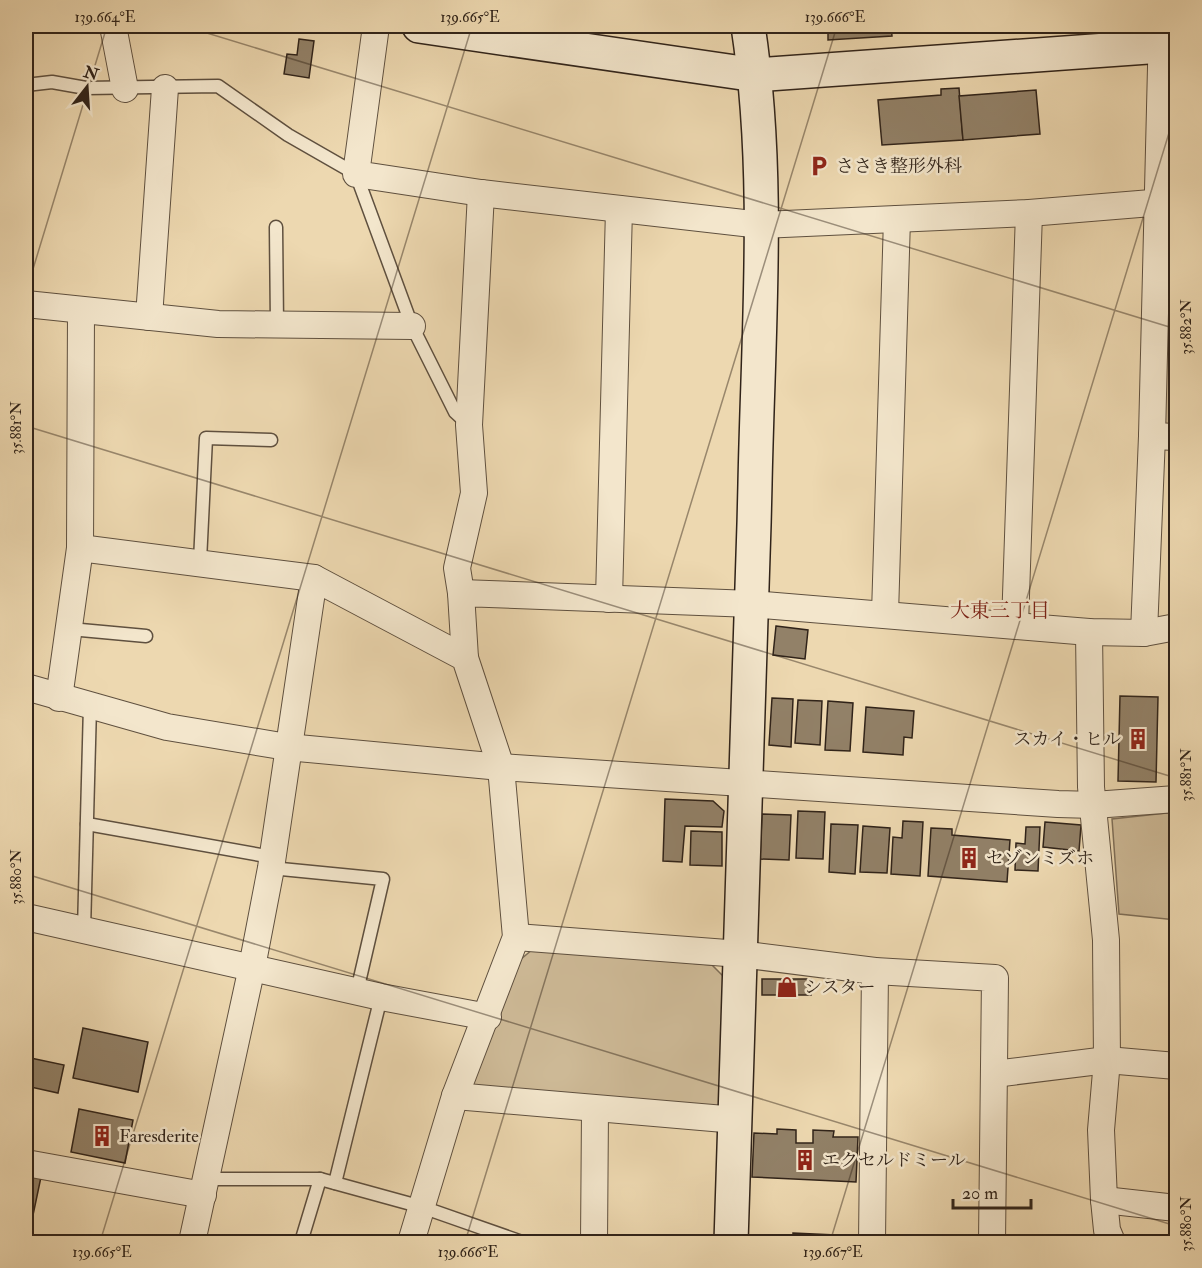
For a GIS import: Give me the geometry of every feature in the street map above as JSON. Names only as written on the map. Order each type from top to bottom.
[{"type":"street","points":[[113,26],[125,88]]},
{"type":"street","points":[[376,26],[356,174],[481,193],[761,225],[1029,213],[1167,201]]},
{"type":"street","points":[[419,26],[756,75],[1167,39],[1164,437],[1144,633]]},
{"type":"street","points":[[731,1242],[748,785],[761,225],[756,75],[748,26]]},
{"type":"street","points":[[149,317],[165,88]]},
{"type":"street","points":[[411,1242],[455,1096],[488,1017],[516,937],[501,767],[465,658],[457,568],[474,493],[469,425],[481,193]]},
{"type":"street","points":[[609,599],[619,209]]},
{"type":"street","points":[[1015,625],[1029,213]]},
{"type":"street","points":[[885,614],[897,219]]},
{"type":"street","points":[[26,304],[218,324],[412,326]]},
{"type":"street","points":[[59,698],[80,548],[81,311]]},
{"type":"street","points":[[80,548],[200,561],[314,578],[465,658]]},
{"type":"street","points":[[192,1242],[252,967],[272,862],[287,747],[314,578]]},
{"type":"street","points":[[461,593],[752,604],[1089,632],[1144,633],[1176,627]]},
{"type":"street","points":[[1089,632],[1091,787],[1106,940],[1107,1060],[1101,1130],[1104,1200],[1107,1230],[1112,1242]]},
{"type":"street","points":[[26,687],[167,727],[287,747],[501,767],[748,785],[1094,805],[1176,799]]},
{"type":"street","points":[[26,917],[369,994],[488,1017]]},
{"type":"street","points":[[516,937],[740,954],[875,971],[995,978],[992,1242]]},
{"type":"street","points":[[872,1242],[875,971]]},
{"type":"street","points":[[994,1074],[1107,1060],[1176,1066]]},
{"type":"street","points":[[455,1096],[595,1110],[736,1120]]},
{"type":"street","points":[[594,1242],[595,1110]]},
{"type":"street","points":[[26,1163],[204,1187]]},
{"type":"street","points":[[1104,1200],[1176,1208]]},
{"type":"lane","points":[[26,85],[52,82],[86,88],[218,86],[288,135],[356,174],[412,326],[455,412],[469,425]]},
{"type":"lane","points":[[276,227],[277,325]]},
{"type":"lane","points":[[200,561],[206,438],[271,440]]},
{"type":"lane","points":[[70,629],[146,636]]},
{"type":"lane","points":[[84,930],[90,706]]},
{"type":"lane","points":[[87,824],[272,862],[383,879],[369,994],[335,1182]]},
{"type":"lane","points":[[204,1187],[320,1179],[422,1207],[522,1242]]},
{"type":"lane","points":[[301,1242],[320,1179]]},
{"type":"shaded area","points":[[1176,216],[1176,430],[1173,430],[1164,422],[1168,222]]},
{"type":"shaded area","points":[[1176,812],[1176,920],[1119,914],[1112,819]]},
{"type":"shaded area","points":[[533,949],[712,965],[723,976],[723,1109],[478,1091],[468,1081],[520,960]]},
{"type":"building","points":[[828,26],[891,26],[892,36],[828,40]]},
{"type":"building","points":[[299,39],[314,41],[309,78],[284,74],[287,54],[297,55]]},
{"type":"building","points":[[959,88],[963,140],[882,145],[878,100],[941,95],[941,89]]},
{"type":"building","points":[[1036,90],[1040,134],[963,140],[959,96]]},
{"type":"building","points":[[776,626],[808,630],[805,659],[773,655]]},
{"type":"building","name":"スカイ・ヒル","points":[[1120,696],[1158,697],[1156,782],[1118,781]]},
{"type":"building","points":[[772,698],[793,699],[791,747],[769,745]]},
{"type":"building","points":[[798,700],[822,701],[820,745],[795,743]]},
{"type":"building","points":[[828,701],[853,703],[850,751],[825,750]]},
{"type":"building","points":[[866,707],[914,711],[912,738],[904,737],[903,755],[863,752]]},
{"type":"building","points":[[665,799],[713,801],[724,811],[722,827],[685,826],[682,862],[663,861]]},
{"type":"building","points":[[798,811],[825,812],[823,859],[796,858]]},
{"type":"building","points":[[762,814],[791,815],[789,860],[760,859]]},
{"type":"building","points":[[903,821],[923,822],[920,876],[891,874],[893,837],[902,838]]},
{"type":"building","points":[[1045,822],[1081,825],[1079,851],[1043,847]]},
{"type":"building","points":[[831,824],[858,825],[855,874],[829,872]]},
{"type":"building","points":[[863,826],[890,828],[887,873],[860,872]]},
{"type":"building","points":[[1026,827],[1040,827],[1038,871],[1015,870],[1016,843],[1025,844]]},
{"type":"building","name":"セゾンミズホ","points":[[931,828],[952,829],[952,835],[1010,840],[1007,882],[928,876]]},
{"type":"building","points":[[691,831],[722,832],[722,866],[690,865]]},
{"type":"building","name":"シスター","points":[[762,979],[811,979],[811,995],[762,995]]},
{"type":"building","points":[[83,1028],[148,1042],[138,1092],[73,1078]]},
{"type":"building","points":[[26,1057],[64,1065],[58,1093],[26,1086]]},
{"type":"building","name":"Faresderite","points":[[79,1109],[133,1120],[125,1163],[71,1152]]},
{"type":"building","name":"エクセルドミール","points":[[777,1129],[796,1130],[796,1143],[813,1143],[813,1130],[834,1131],[833,1137],[858,1137],[856,1182],[752,1177],[754,1133],[777,1134]]},
{"type":"building","points":[[26,1174],[41,1177],[32,1220],[26,1219]]},
{"type":"building","points":[[793,1233],[857,1236],[857,1242],[754,1242],[754,1239],[793,1241]]},
{"type":"place","name":"ささき整形外科","points":[[819,166]]},
{"type":"place","name":"スカイ・ヒル","points":[[1138,739]]},
{"type":"place","name":"セゾンミズホ","points":[[969,858]]},
{"type":"place","name":"シスター","points":[[787,987]]},
{"type":"place","name":"Faresderite","points":[[102,1136]]},
{"type":"place","name":"エクセルドミール","points":[[805,1160]]},
{"type":"district","name":"大東三丁目","points":[[1000,610]]}]
